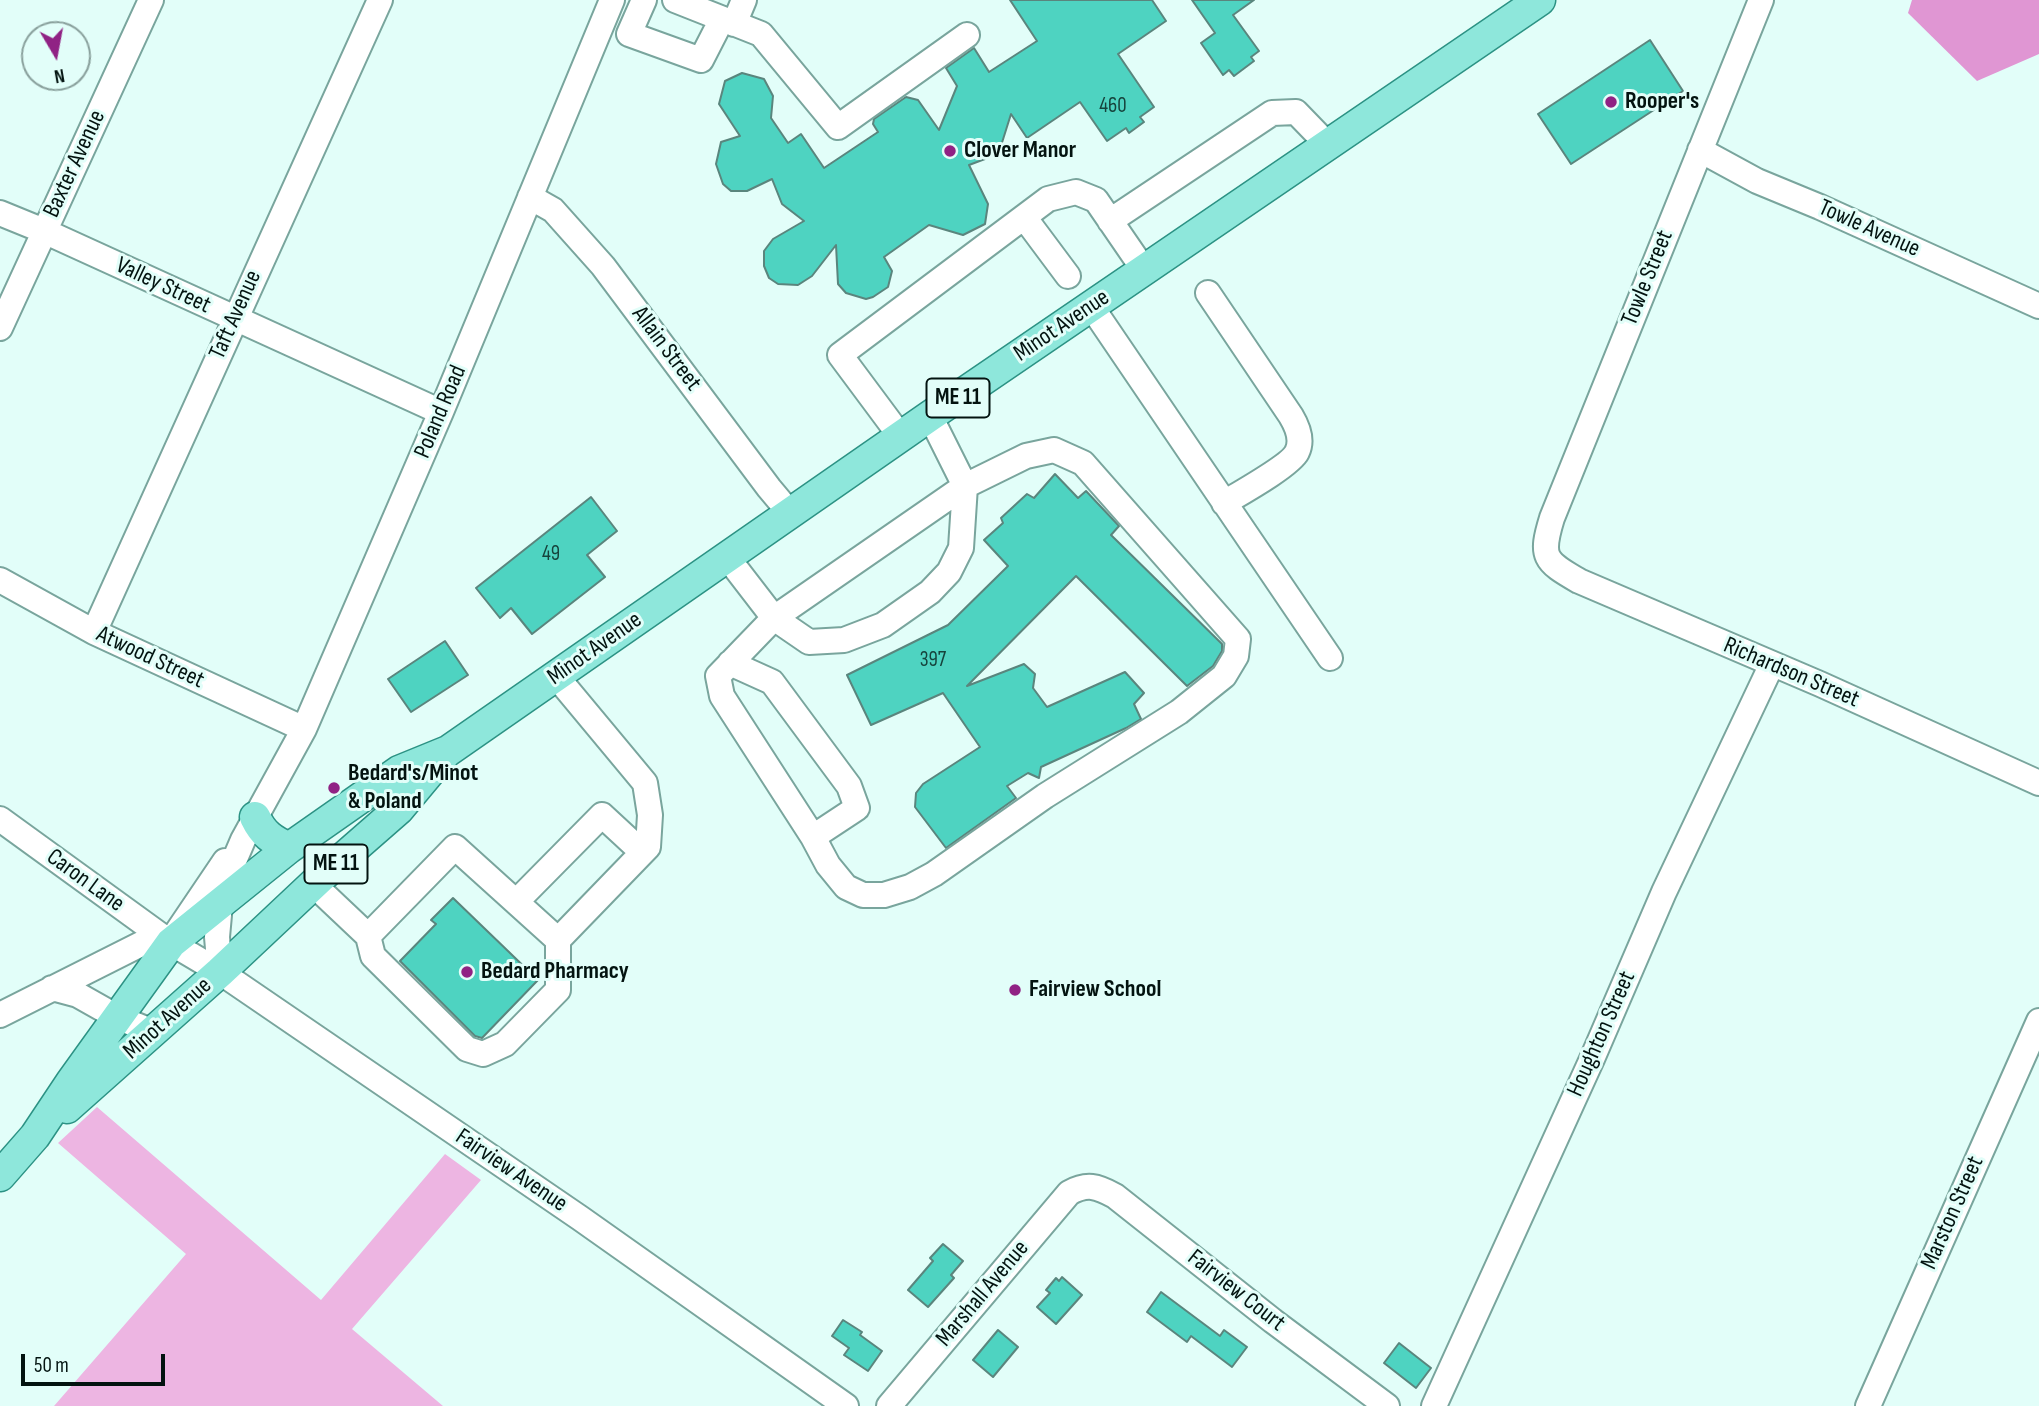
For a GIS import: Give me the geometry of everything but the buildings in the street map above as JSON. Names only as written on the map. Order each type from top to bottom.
[{"type":"main road","name":"Minot Avenue","points":[[171,943],[289,848],[399,771],[448,751],[930,416],[1540,0]]},
{"type":"main road","name":"Minot Avenue","points":[[35,1136],[399,809],[448,751]]},
{"type":"main road","points":[[255,817],[262,832],[272,841],[289,848]]},
{"type":"main road","name":"ME 11","points":[[0,1176],[35,1136],[171,943]]},
{"type":"street","name":"Baxter Avenue","points":[[0,328],[151,0]]},
{"type":"street","name":"Taft Avenue","points":[[94,632],[380,0]]},
{"type":"street","name":"Poland Road","points":[[220,972],[217,937],[220,904],[228,876],[255,817],[304,729],[441,412],[612,0]]},
{"type":"street","points":[[644,0],[629,34],[701,60],[744,0]]},
{"type":"street","points":[[675,0],[761,34],[838,127],[967,35]]},
{"type":"street","name":"Towle Street","points":[[1547,557],[1544,543],[1552,518],[1762,0]]},
{"type":"street","points":[[1110,221],[1272,113],[1296,112],[1327,144]]},
{"type":"street","name":"Towle Avenue","points":[[1700,150],[1757,181],[2039,306]]},
{"type":"street","points":[[901,437],[840,355],[1048,199],[1076,192],[1096,200],[1144,270]]},
{"type":"street","name":"Allain Street","points":[[530,197],[553,210],[603,266],[790,513]]},
{"type":"street","name":"Valley Street","points":[[0,213],[441,412]]},
{"type":"street","points":[[1024,217],[1068,276]]},
{"type":"street","points":[[1208,293],[1298,429],[1297,453],[1224,503]]},
{"type":"street","points":[[1091,306],[1330,658]]},
{"type":"street","points":[[727,557],[774,618],[809,642],[844,640],[883,625],[930,592],[949,572],[961,548],[965,485],[930,416]]},
{"type":"street","points":[[1054,450],[1083,463],[1238,639],[1236,656],[1224,676],[1179,712],[1045,796],[934,874],[910,887],[884,895],[863,895],[846,887],[828,865],[813,836],[722,696],[718,676],[774,618],[965,485],[1026,456],[1054,450]]},
{"type":"street","name":"Richardson Street","points":[[1547,557],[1556,568],[1579,582],[1772,664],[2039,783]]},
{"type":"street","name":"Atwood Street","points":[[0,580],[94,632],[304,729]]},
{"type":"street","points":[[730,663],[772,682],[849,786],[857,808],[813,836]]},
{"type":"street","name":"Houghton Street","points":[[1434,1406],[1664,892],[1772,664]]},
{"type":"street","points":[[313,884],[368,936],[373,956],[467,1049],[483,1054],[505,1044],[558,990],[558,940],[648,847],[650,815],[645,783],[556,676]]},
{"type":"street","points":[[516,902],[602,815],[642,852]]},
{"type":"street","name":"Poland Road","points":[[171,943],[255,817]]},
{"type":"street","name":"Caron Lane","points":[[0,818],[171,943]]},
{"type":"street","points":[[368,936],[455,847],[558,940]]},
{"type":"street","points":[[0,1015],[141,944],[171,943]]},
{"type":"street","name":"Fairview Avenue","points":[[171,943],[220,972],[580,1218],[846,1406]]},
{"type":"street","points":[[52,988],[78,995],[117,1017],[153,1032]]},
{"type":"street","name":"Marston Street","points":[[1868,1406],[2039,1021]]},
{"type":"street","name":"Marshall Avenue","points":[[889,1406],[987,1292],[1051,1212],[1069,1193],[1081,1186]]},
{"type":"street","name":"Fairview Court","points":[[1081,1186],[1097,1186],[1115,1196],[1273,1321],[1387,1406]]},
{"type":"shaded area","points":[[1912,0],[2039,0],[2039,54],[1977,81],[1908,13]]},
{"type":"shaded area","points":[[97,1107],[321,1300],[445,1154],[481,1180],[352,1329],[443,1406],[54,1406],[186,1254],[58,1143]]},
{"type":"place","name":"Rooper's","points":[[1611,102]]},
{"type":"place","name":"Clover Manor","points":[[950,151]]},
{"type":"place","name":"Bedard's/Minot & Poland","points":[[334,788]]},
{"type":"place","name":"Bedard Pharmacy","points":[[467,972]]},
{"type":"place","name":"Fairview School","points":[[1015,990]]}]
